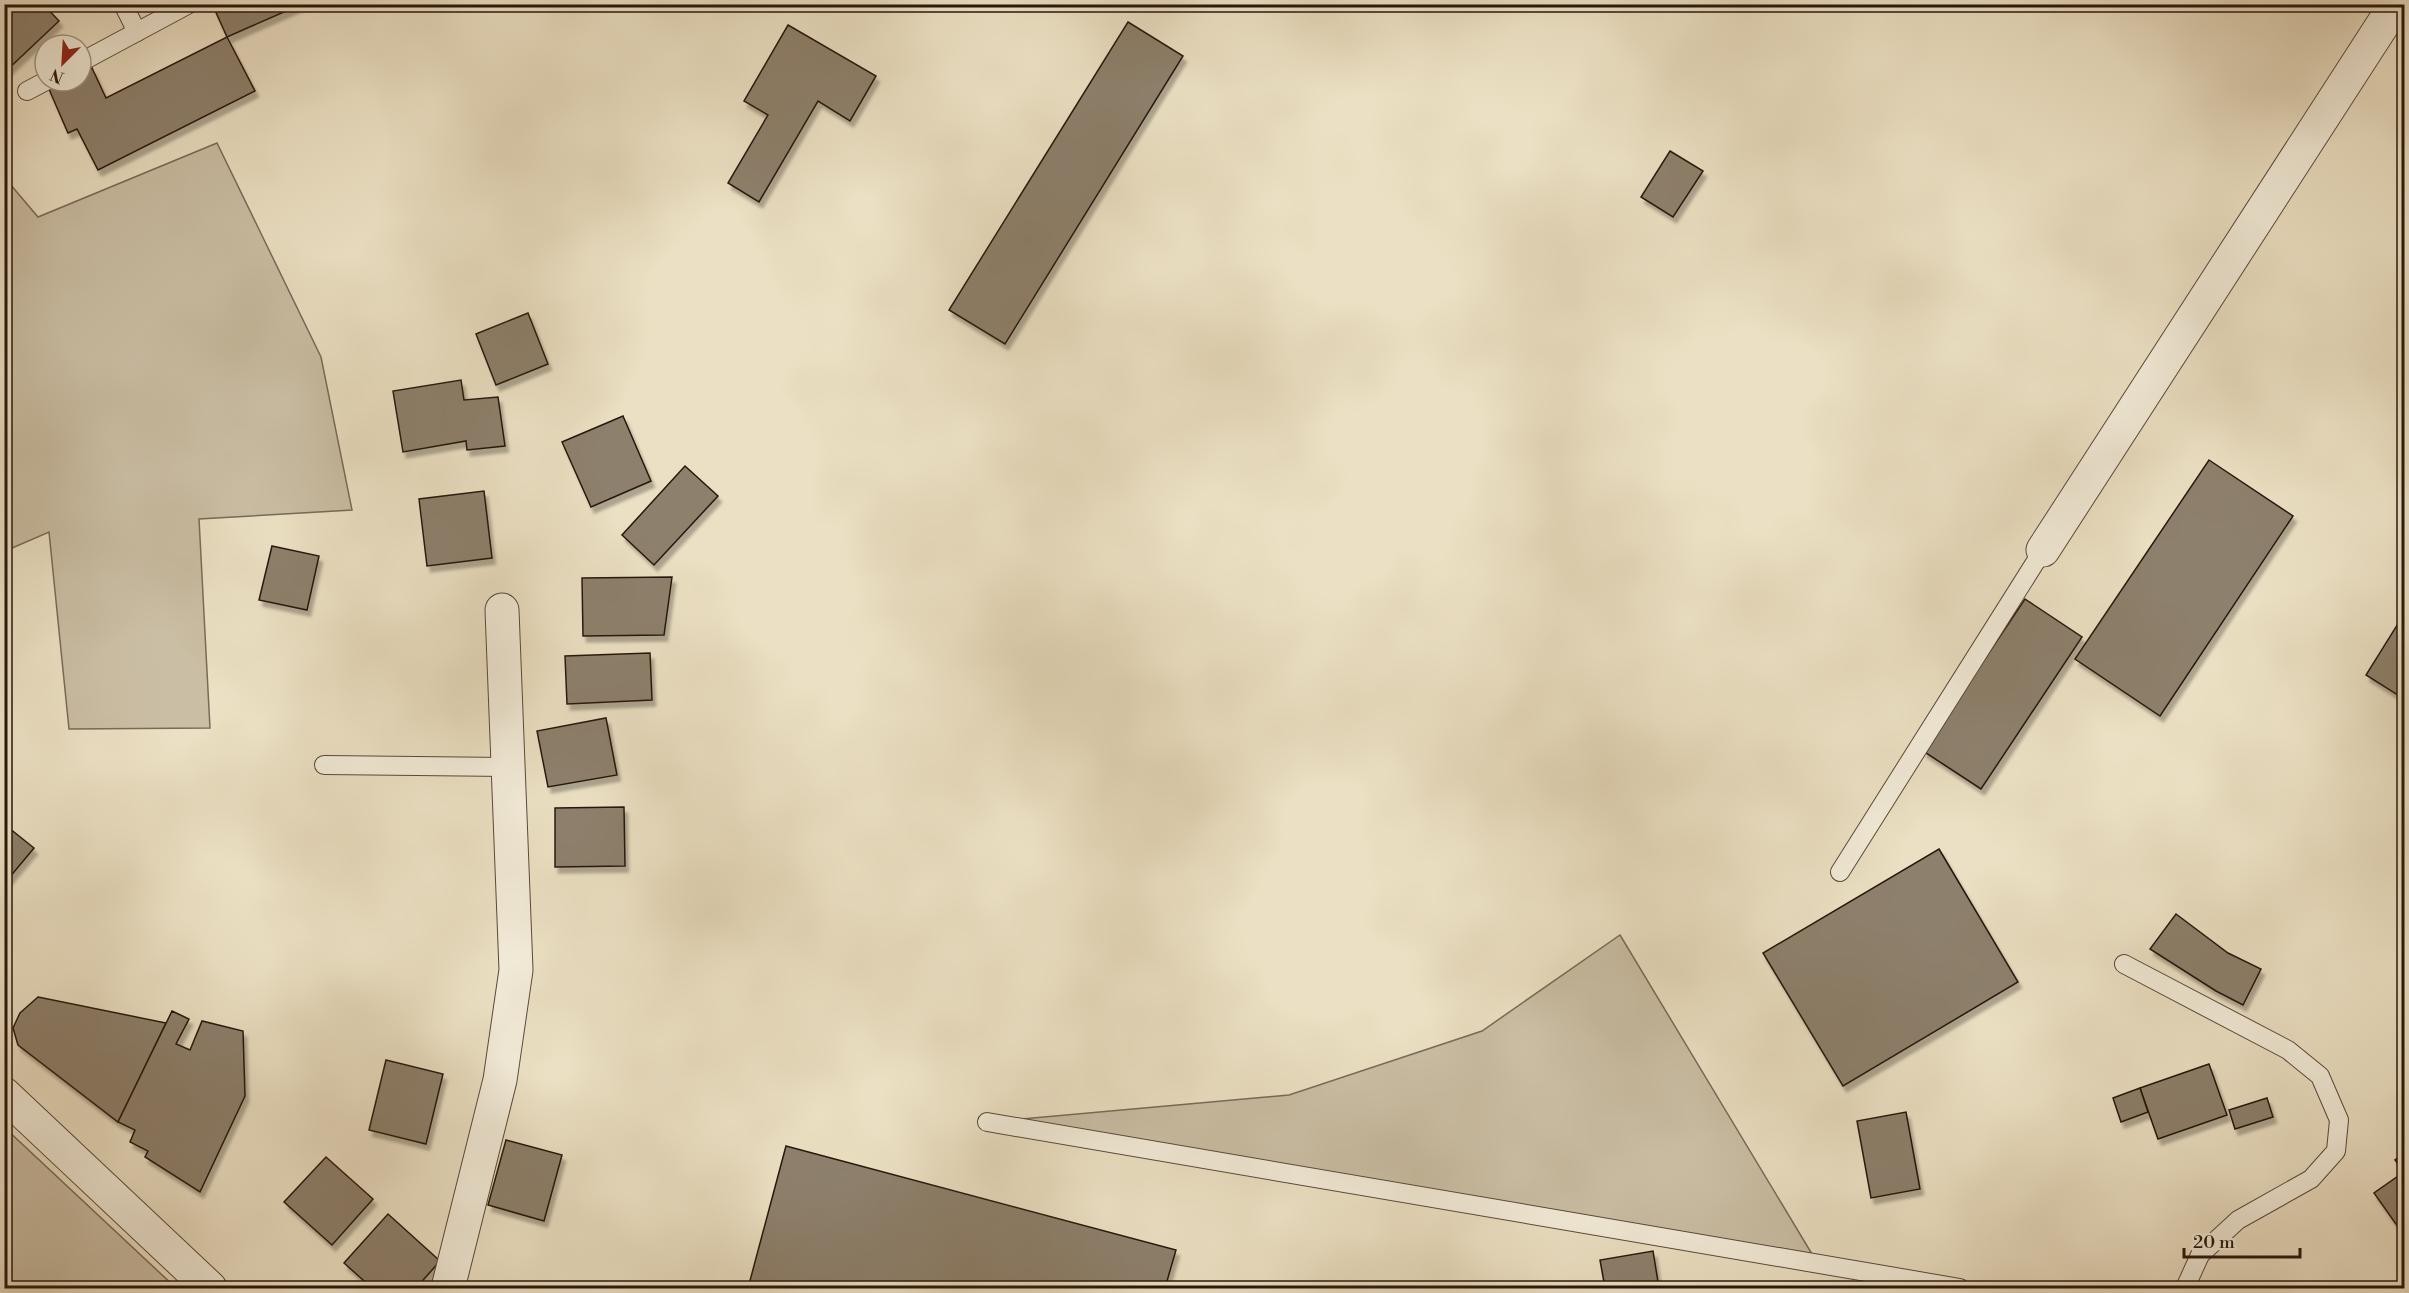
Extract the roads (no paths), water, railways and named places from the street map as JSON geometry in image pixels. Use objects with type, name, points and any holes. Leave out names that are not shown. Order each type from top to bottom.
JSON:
[{"type":"street","points":[[2043,550],[2396,4]]},
{"type":"street","points":[[448,1288],[500,1080],[504,1036],[516,970],[502,610]]},
{"type":"street","points":[[4,1094],[210,1288]]},
{"type":"lane","points":[[123,4],[137,32]]},
{"type":"lane","points":[[93,56],[189,4]]},
{"type":"lane","points":[[27,91],[33,88]]},
{"type":"lane","points":[[1840,872],[2043,550]]},
{"type":"lane","points":[[324,765],[508,767]]},
{"type":"lane","points":[[2124,964],[2288,1050],[2320,1076],[2339,1120],[2336,1151],[2311,1179],[2238,1220],[2200,1256],[2185,1288]]},
{"type":"lane","points":[[987,1122],[1960,1288]]}]
